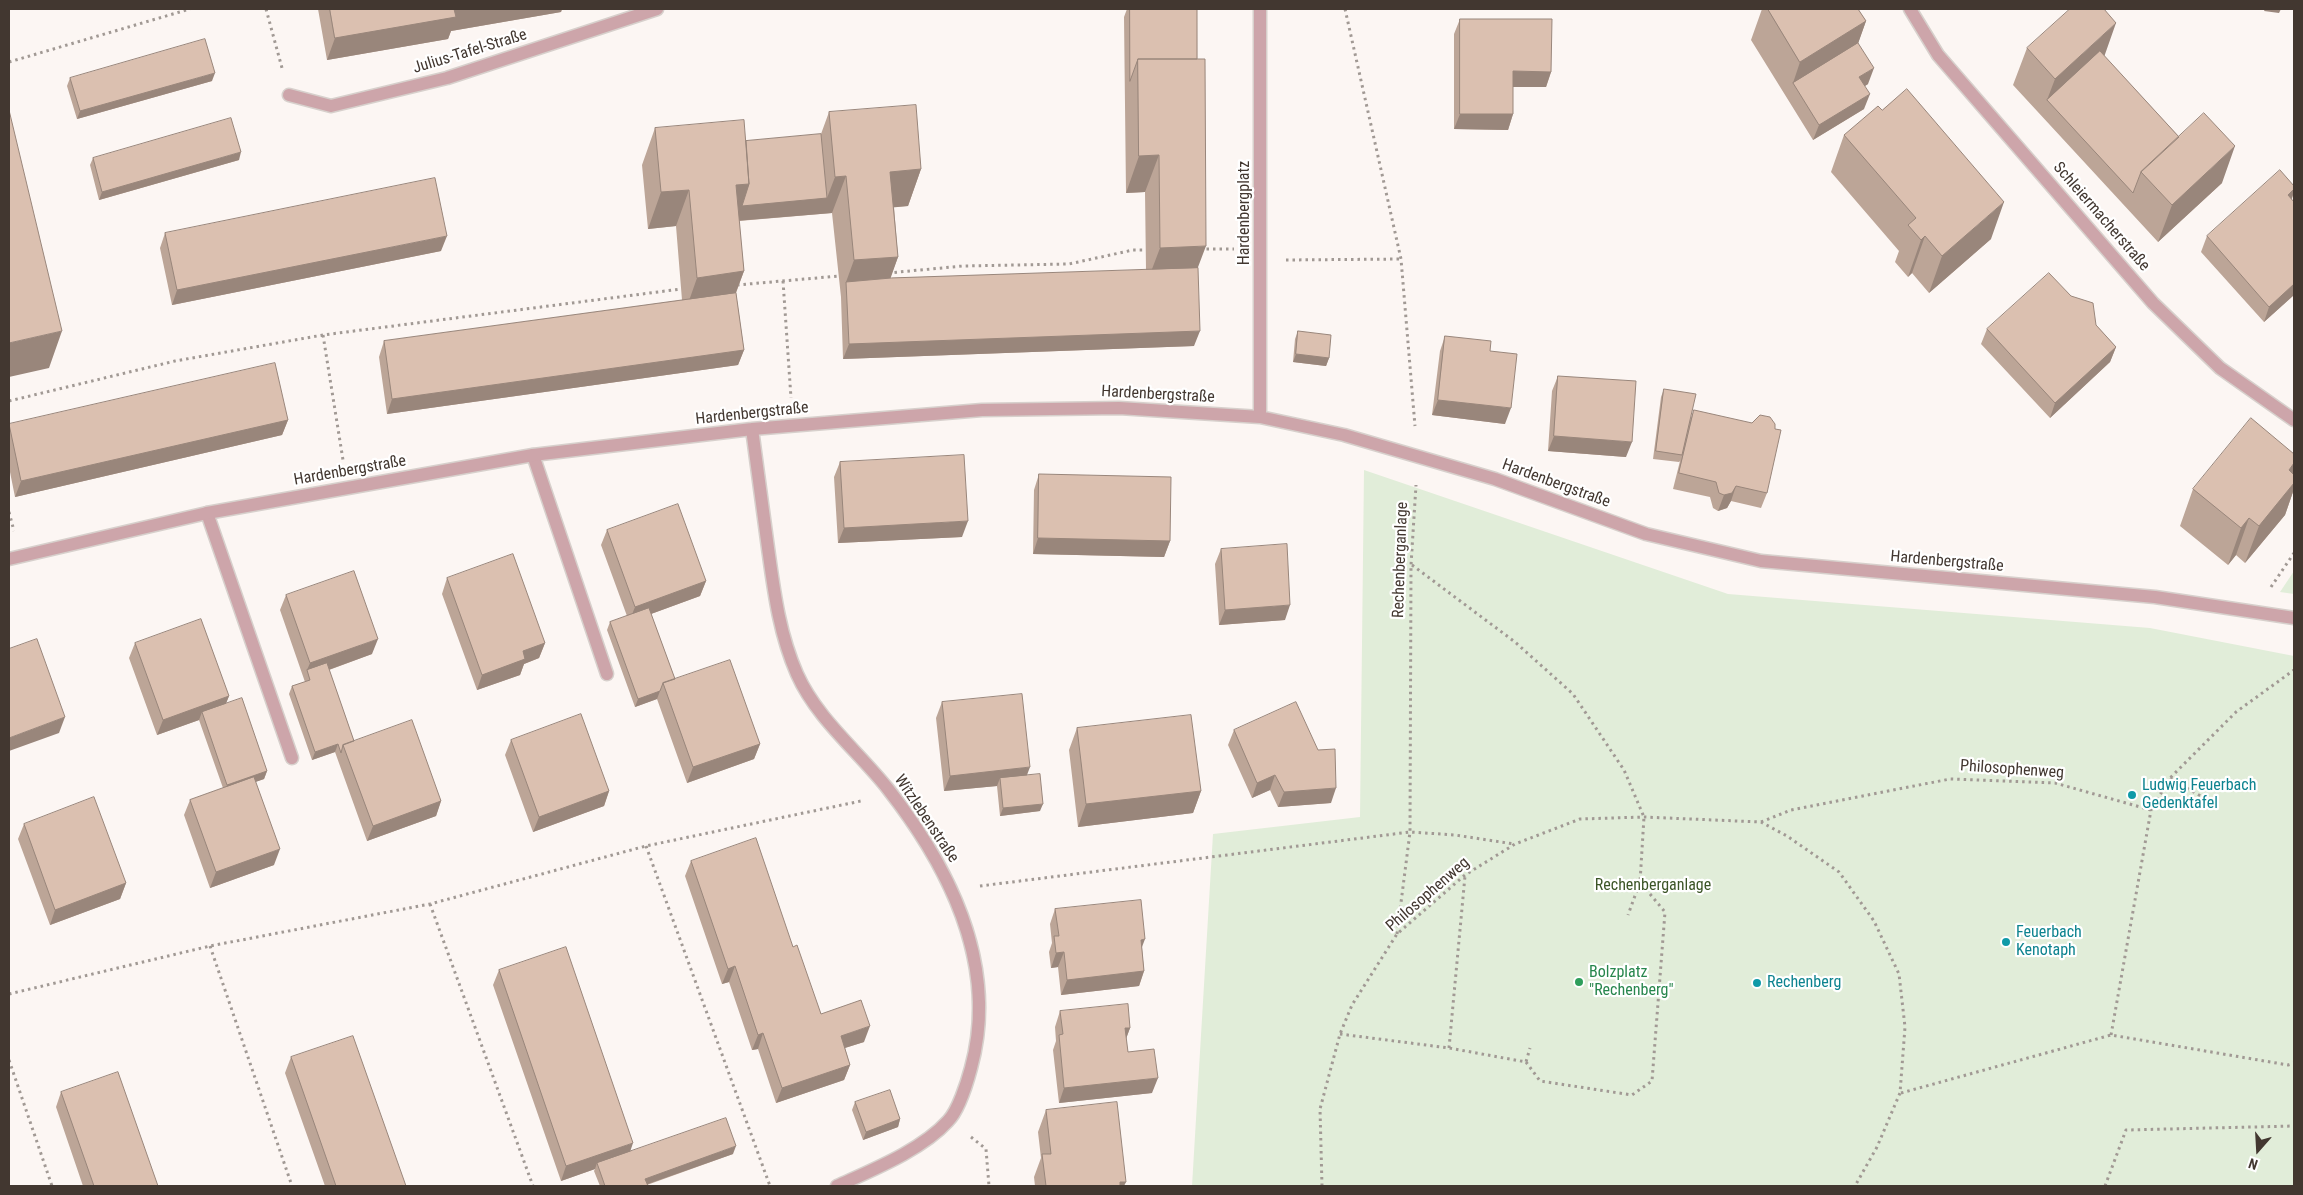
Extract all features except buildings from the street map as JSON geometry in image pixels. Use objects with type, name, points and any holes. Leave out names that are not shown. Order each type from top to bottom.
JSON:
[{"type":"street","name":"Julius-Tafel-Straße","points":[[289,95],[332,106],[447,78],[657,9]]},
{"type":"street","name":"Hardenbergplatz","points":[[1260,9],[1262,255],[1260,417]]},
{"type":"street","name":"Schleiermacherstraße","points":[[1910,9],[1938,55],[2153,302],[2220,368],[2294,420]]},
{"type":"street","name":"Hardenbergstraße","points":[[9,559],[207,513],[533,455],[752,429],[982,410],[1119,408],[1260,417],[1344,435],[1495,479],[1646,534],[1761,561],[2155,597],[2294,618]]},
{"type":"street","name":"Witzlebenstraße","points":[[752,429],[778,621],[797,675],[825,718],[887,788],[920,834],[953,890],[965,921],[980,1006],[976,1050],[968,1081],[949,1120],[922,1143],[837,1186]]},
{"type":"street","points":[[533,455],[607,674]]},
{"type":"street","points":[[207,513],[292,758]]},
{"type":"path","points":[[9,62],[190,9]]},
{"type":"path","points":[[266,9],[289,95]]},
{"type":"path","name":"Rechenberganlage","points":[[1345,9],[1401,259],[1418,456],[1411,565],[1410,832],[1397,934]]},
{"type":"path","points":[[883,273],[962,266],[1069,264],[1133,250],[1146,250]]},
{"type":"path","points":[[1192,250],[1262,255],[1401,259]]},
{"type":"path","points":[[728,286],[839,276]]},
{"type":"path","points":[[783,281],[793,426]]},
{"type":"path","points":[[9,401],[175,361],[323,335],[681,289]]},
{"type":"path","points":[[323,335],[347,488]]},
{"type":"path","points":[[2277,578],[2294,553]]},
{"type":"path","points":[[1411,565],[1515,642],[1573,694],[1624,770],[1644,817],[1640,882],[1628,915]]},
{"type":"path","points":[[2111,1035],[2152,810],[2170,778],[2236,712],[2294,670]]},
{"type":"path","points":[[2170,778],[2214,804]]},
{"type":"path","name":"Philosophenweg","points":[[1322,1186],[1320,1109],[1340,1034],[1352,1005],[1397,934],[1465,875],[1515,844],[1580,819],[1644,817],[1760,822],[1791,810],[1950,779],[2055,783],[2152,810]]},
{"type":"path","points":[[9,994],[210,946],[430,904],[646,846],[870,799],[887,788]]},
{"type":"path","name":"Philosophenweg","points":[[1760,822],[1787,836],[1839,872],[1874,921],[1899,974],[1905,1027],[1900,1093],[1877,1147],[1855,1186]]},
{"type":"path","points":[[953,890],[1410,832],[1515,844]]},
{"type":"path","points":[[646,846],[770,1186]]},
{"type":"path","points":[[1449,1048],[1465,875]]},
{"type":"path","points":[[1340,1034],[1449,1048],[1526,1062],[1540,1081],[1632,1095],[1652,1081],[1665,912],[1640,882]]},
{"type":"path","points":[[430,904],[533,1186]]},
{"type":"path","points":[[210,946],[292,1186]]},
{"type":"path","points":[[1900,1093],[2111,1035],[2288,1065],[2294,1063]]},
{"type":"path","points":[[1526,1062],[1530,1048]]},
{"type":"path","points":[[9,1060],[52,1186]]},
{"type":"path","points":[[949,1120],[986,1149],[990,1186]]},
{"type":"path","points":[[2105,1186],[2126,1130],[2294,1126]]},
{"type":"green space","name":"Rechenberganlage","points":[[1364,470],[1728,594],[2150,628],[2294,656],[2294,1186],[1192,1186],[1213,834],[1360,817]]},
{"type":"green space","points":[[2294,571],[2294,594],[2280,592]]},
{"type":"place","name":"Ludwig Feuerbach Gedenktafel","points":[[2132,795]]},
{"type":"place","name":"Feuerbach Kenotaph","points":[[2006,942]]},
{"type":"place","name":"Bolzplatz \"Rechenberg\"","points":[[1579,982]]},
{"type":"place","name":"Rechenberg","points":[[1757,983]]}]
